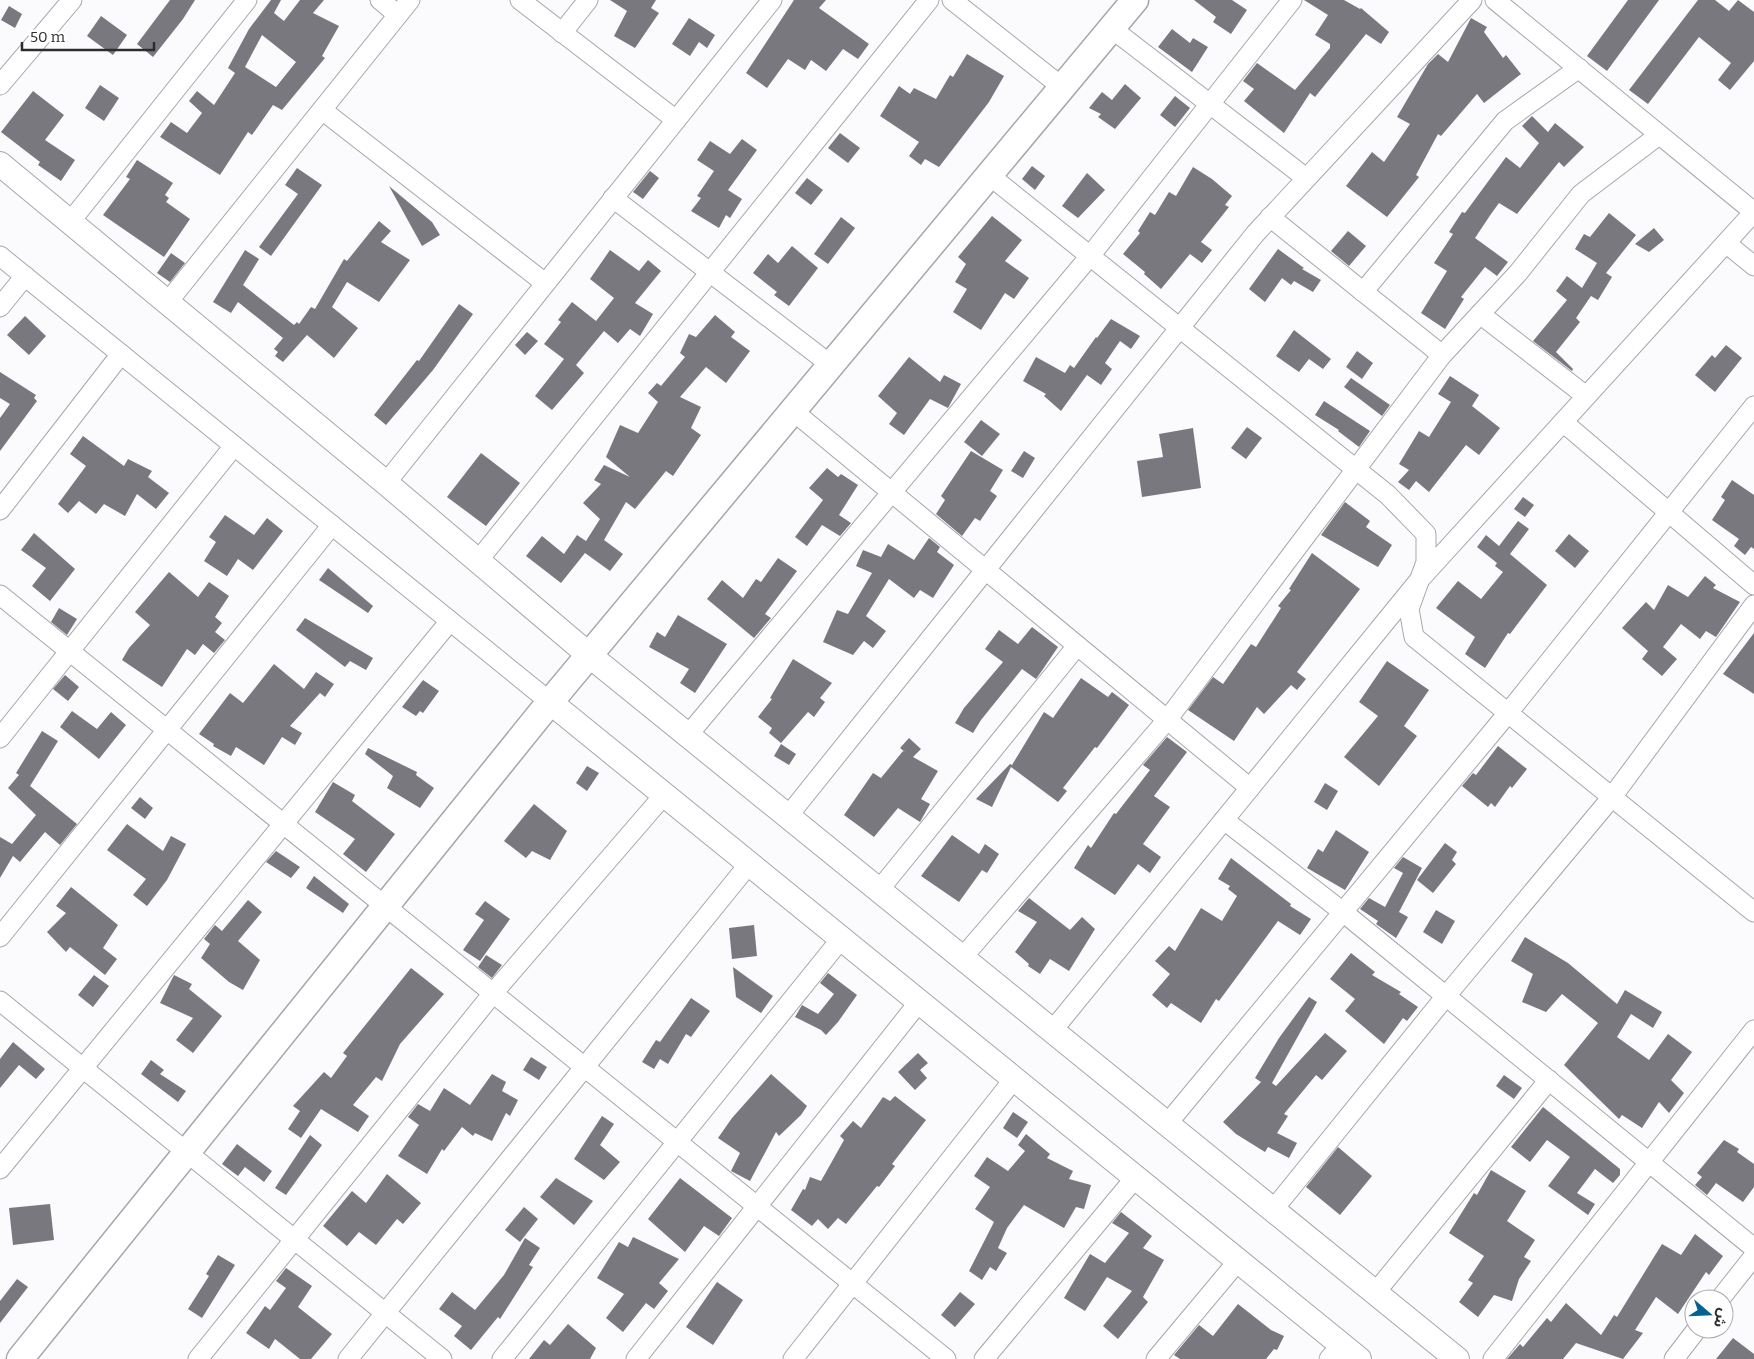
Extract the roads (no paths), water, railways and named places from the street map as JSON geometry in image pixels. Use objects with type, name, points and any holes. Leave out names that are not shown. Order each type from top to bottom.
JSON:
[{"type":"main road","points":[[20,1359],[550,702],[1135,0]]},
{"type":"street","points":[[0,86],[72,0]]},
{"type":"street","points":[[70,222],[247,0]]},
{"type":"street","points":[[380,0],[398,15]]},
{"type":"street","points":[[167,303],[410,0]]},
{"type":"street","points":[[520,0],[676,120]]},
{"type":"street","points":[[562,33],[588,0]]},
{"type":"street","points":[[386,483],[772,0]]},
{"type":"street","points":[[477,562],[929,0]]},
{"type":"street","points":[[952,0],[1062,87]]},
{"type":"street","points":[[688,735],[1090,256],[1292,0]]},
{"type":"street","points":[[788,816],[1270,217],[1472,0]]},
{"type":"street","points":[[1052,1031],[1421,578],[1754,212],[1495,0]]},
{"type":"street","points":[[1111,28],[1306,178]]},
{"type":"street","points":[[1363,292],[1505,121],[1579,68]]},
{"type":"street","points":[[322,110],[546,283]]},
{"type":"street","points":[[962,958],[1167,720],[1442,355],[1518,273],[1581,194],[1659,135]]},
{"type":"street","points":[[0,164],[386,483],[589,655],[1457,1359]]},
{"type":"street","points":[[989,175],[1388,495],[1426,534],[1426,562],[1409,609],[1414,637],[1754,912]]},
{"type":"street","points":[[613,198],[831,365]]},
{"type":"street","points":[[1270,217],[1442,355]]},
{"type":"street","points":[[1726,243],[1754,266]]},
{"type":"street","points":[[0,256],[1238,1261],[1343,1354]]},
{"type":"street","points":[[0,307],[25,276]]},
{"type":"street","points":[[1480,314],[1586,396]]},
{"type":"street","points":[[0,510],[121,354]]},
{"type":"street","points":[[1167,1124],[1508,713],[1754,406]]},
{"type":"street","points":[[793,410],[1250,788]]},
{"type":"street","points":[[1563,422],[1754,585]]},
{"type":"street","points":[[0,738],[234,446]]},
{"type":"street","points":[[0,937],[332,525]]},
{"type":"street","points":[[0,595],[494,992],[946,1359]]},
{"type":"street","points":[[1273,1210],[1446,996],[1612,797],[1754,605]]},
{"type":"street","points":[[0,1168],[450,621]]},
{"type":"street","points":[[879,890],[1077,646]]},
{"type":"street","points":[[198,1359],[494,992],[664,795]]},
{"type":"street","points":[[1224,820],[1343,912],[1754,1248]]},
{"type":"street","points":[[348,1359],[749,864]]},
{"type":"street","points":[[502,1359],[841,938]]},
{"type":"street","points":[[0,1001],[442,1359]]},
{"type":"street","points":[[636,1359],[920,1002]]},
{"type":"street","points":[[1493,1359],[1754,1030]]},
{"type":"street","points":[[793,1359],[1014,1079]]},
{"type":"street","points":[[1375,1292],[1549,1080]]},
{"type":"street","points":[[984,1359],[1135,1178]]},
{"type":"street","points":[[1728,1289],[1754,1256]]},
{"type":"street","points":[[1156,1359],[1238,1261]]},
{"type":"street","points":[[1674,1359],[1689,1339]]}]
